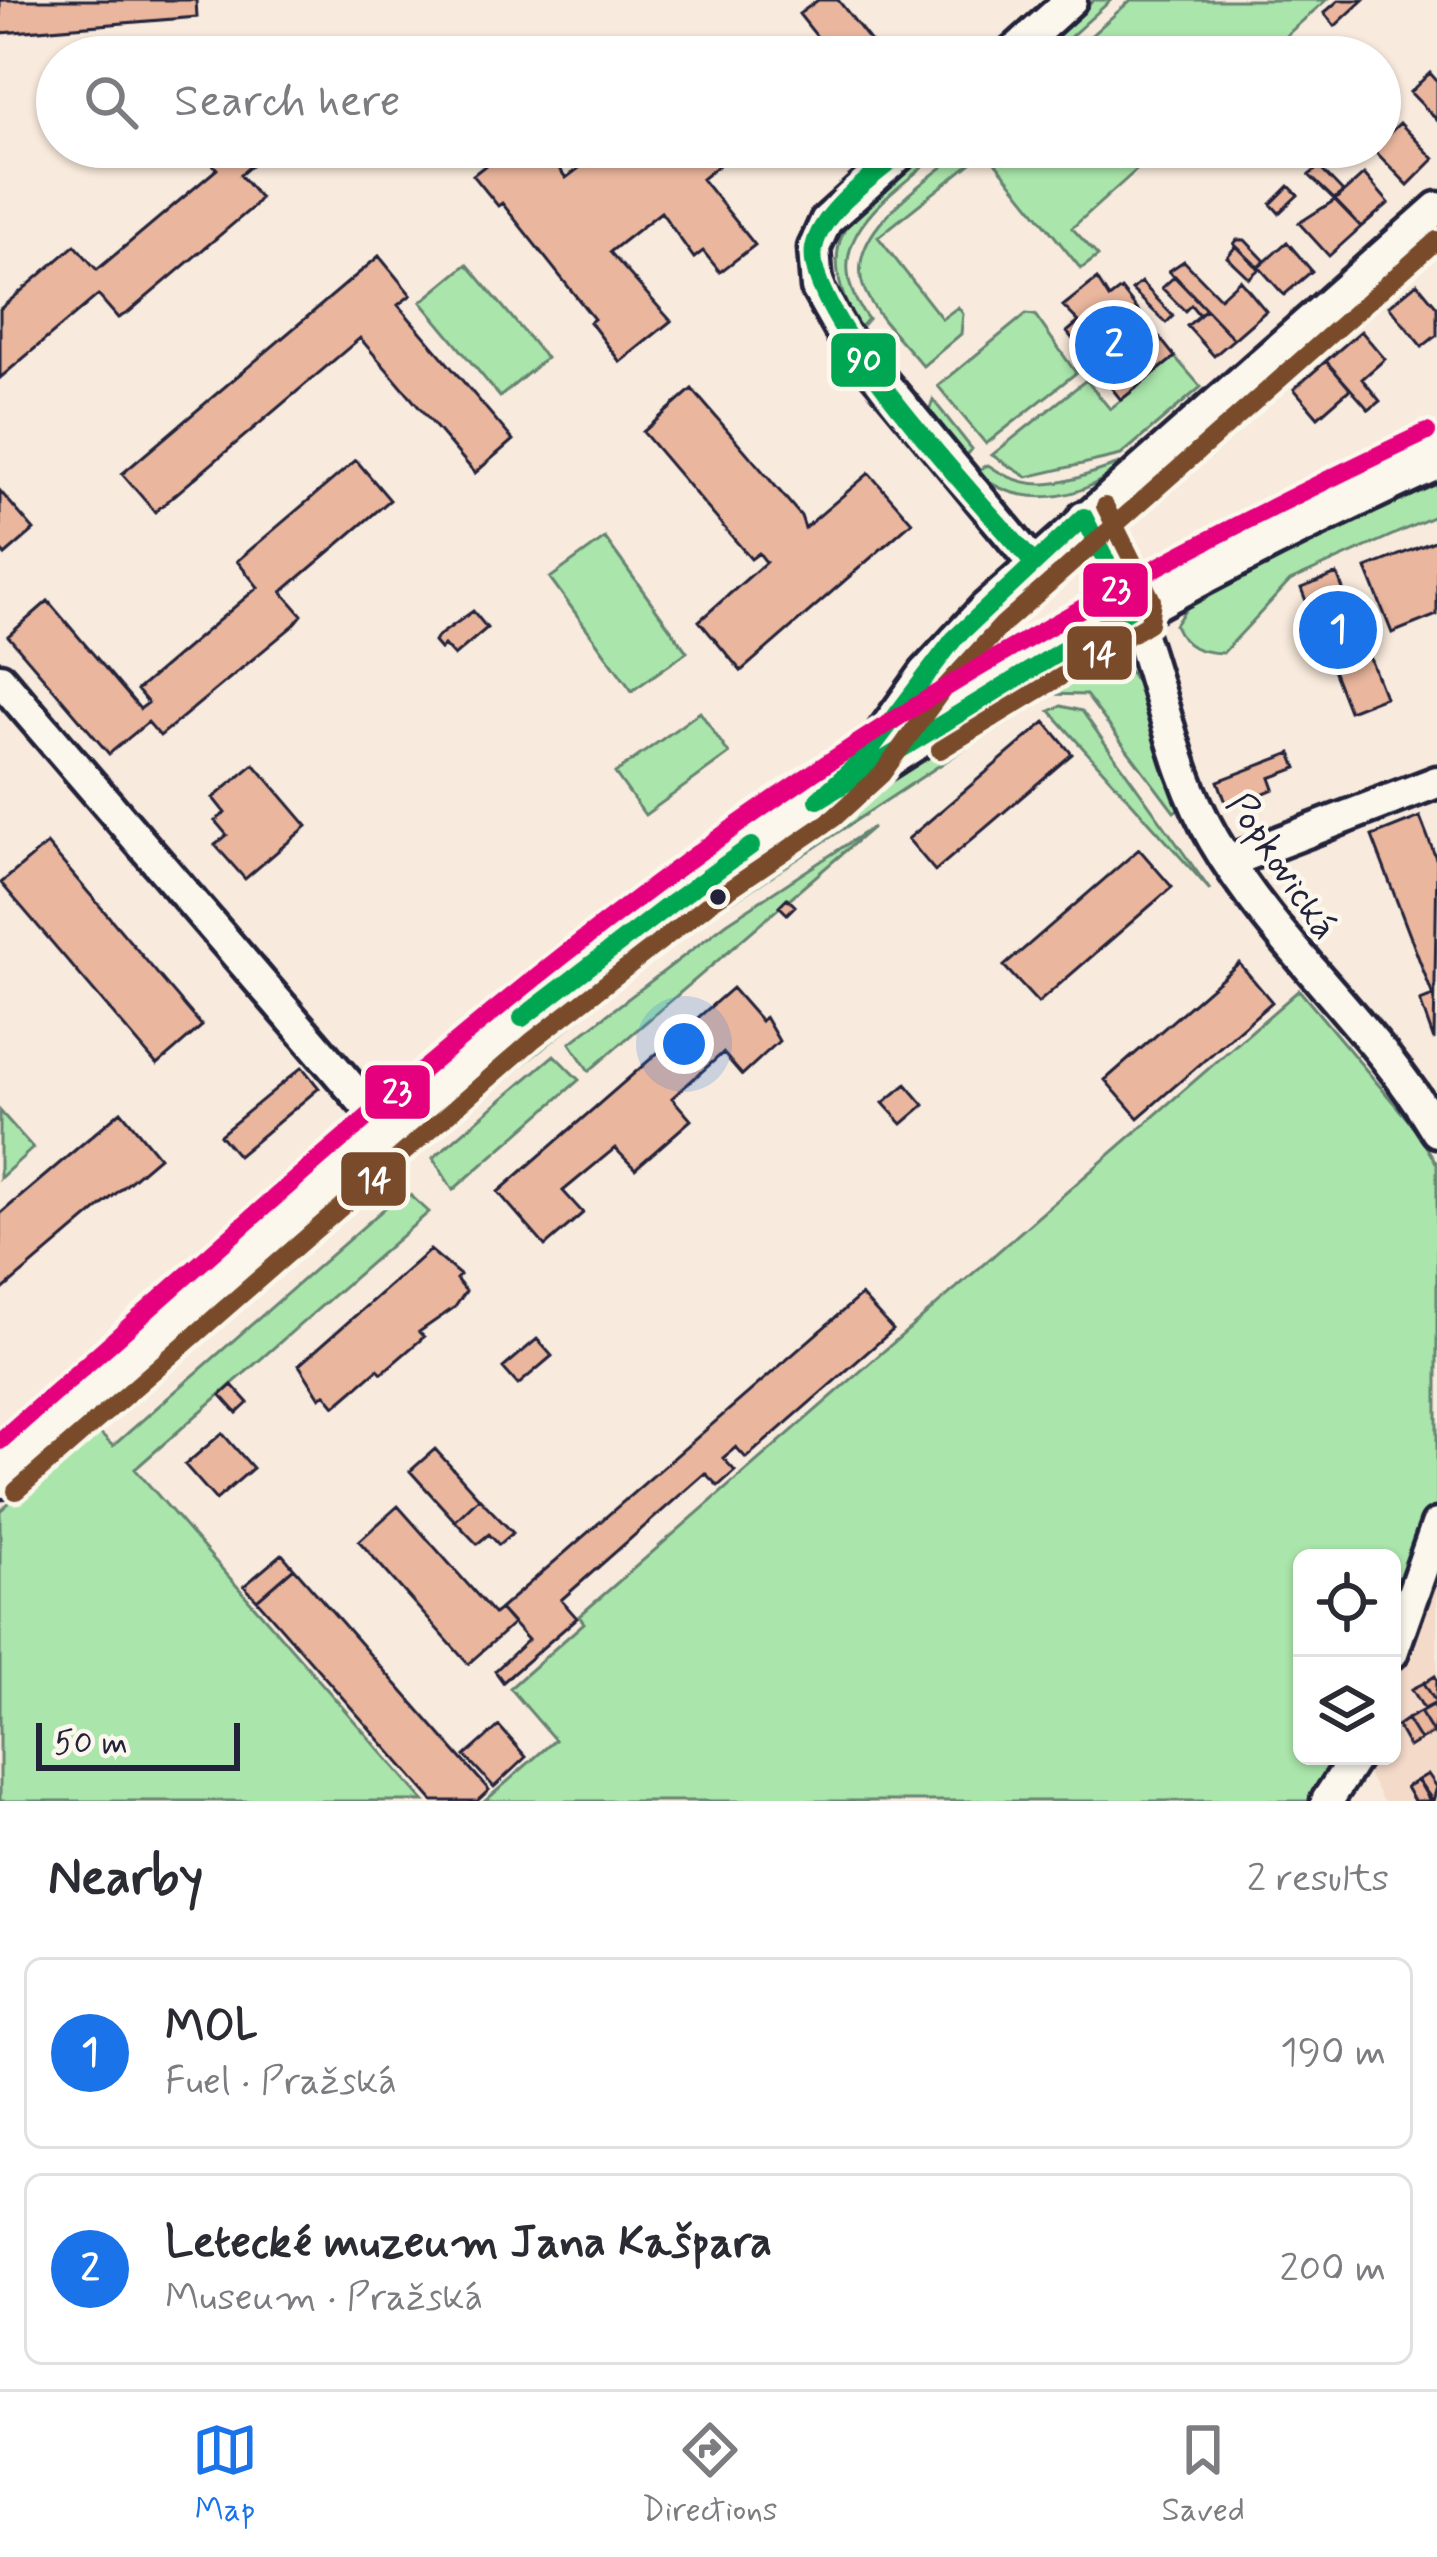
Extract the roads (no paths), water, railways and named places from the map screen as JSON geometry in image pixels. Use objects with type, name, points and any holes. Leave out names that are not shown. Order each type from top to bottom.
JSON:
[{"type":"main road","points":[[0,1473],[563,985],[818,800],[958,709],[1130,609],[1437,454]]},
{"type":"street","points":[[1031,36],[1071,0]]},
{"type":"street","points":[[885,168],[826,221],[814,248],[817,288],[843,334],[1033,562]]},
{"type":"street","points":[[818,800],[864,758],[954,639],[1033,562],[1437,208]]},
{"type":"street","name":"Popkovická","points":[[1084,517],[1130,609],[1183,779],[1228,862],[1285,944],[1410,1088],[1437,1131]]},
{"type":"street","points":[[0,679],[390,1133]]},
{"type":"street","points":[[1228,862],[1437,782]]},
{"type":"street","points":[[1401,1627],[1437,1525]]},
{"type":"street","points":[[1327,1801],[1350,1765]]},
{"type":"place","name":"Letecké muzeum Jana Kašpara","points":[[1114,345]]},
{"type":"place","name":"MOL","points":[[1338,630]]}]
